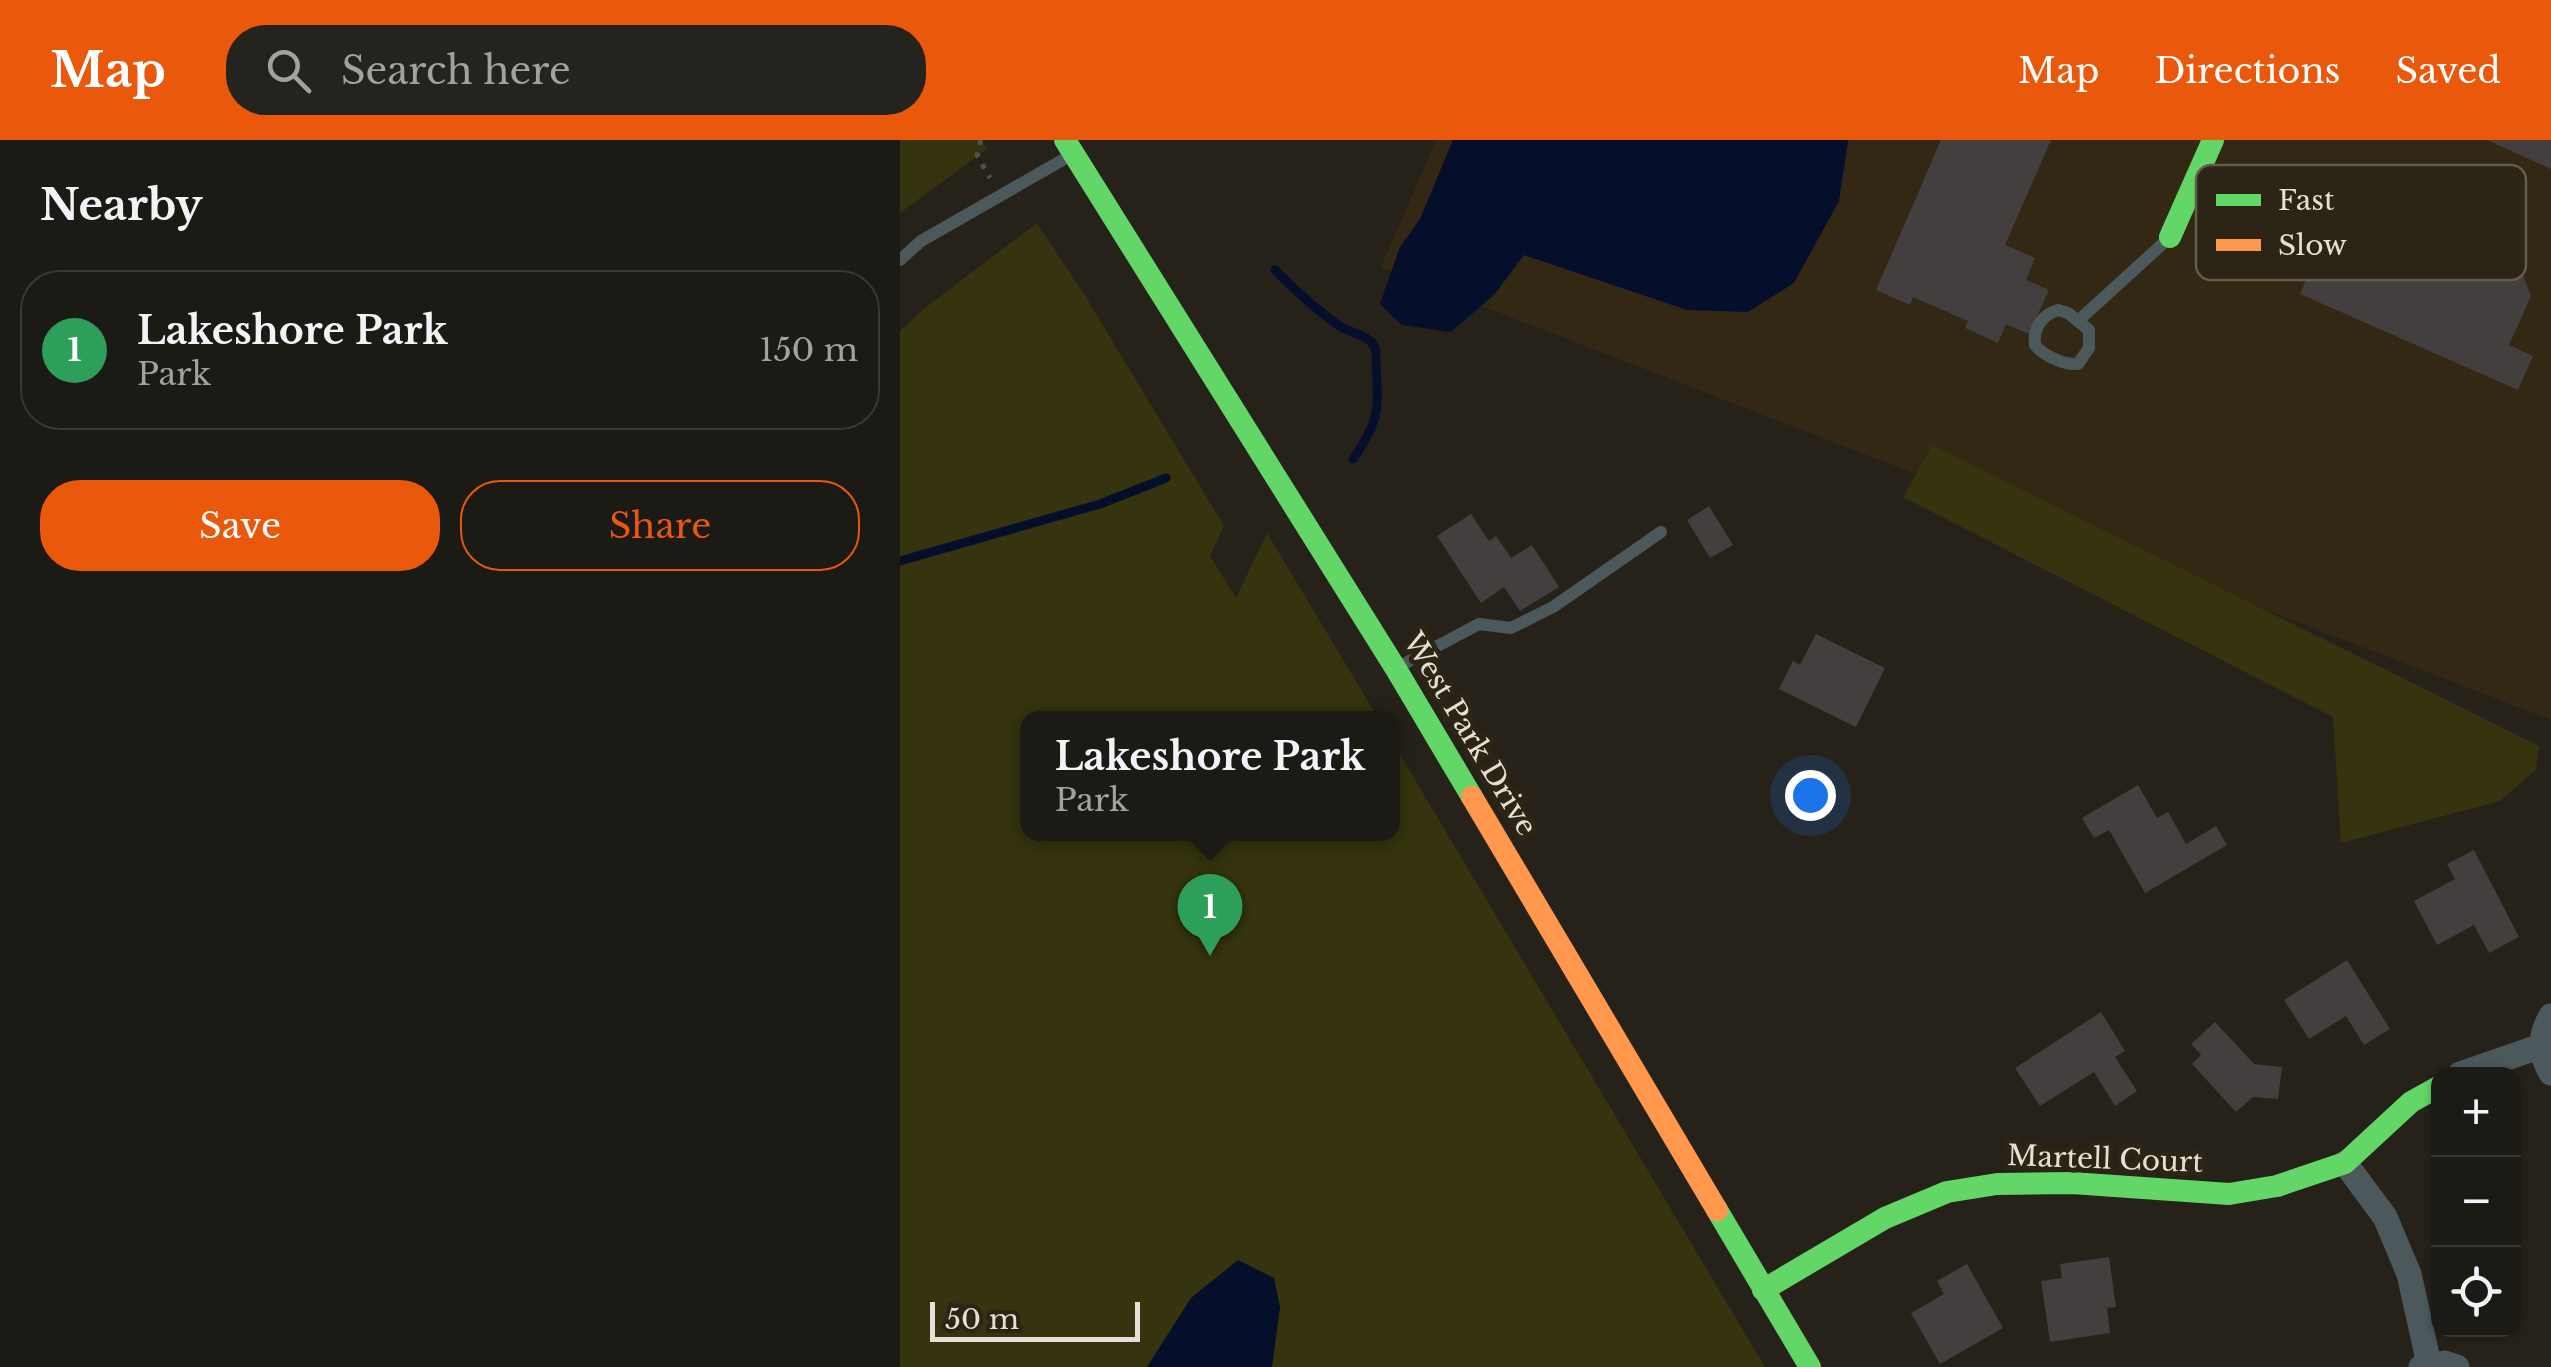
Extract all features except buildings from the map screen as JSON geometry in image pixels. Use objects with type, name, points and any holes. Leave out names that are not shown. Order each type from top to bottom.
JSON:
[{"type":"street","points":[[2202,165],[2213,140]]},
{"type":"street","name":"West Park Drive","points":[[1078,144],[1396,668],[1810,1367]]},
{"type":"street","points":[[2170,237],[2196,178]]},
{"type":"street","points":[[2551,1016],[2541,1046],[2551,1074]]},
{"type":"street","points":[[2480,1067],[2541,1046]]},
{"type":"street","name":"Martell Court","points":[[1763,1290],[1885,1218],[1947,1192],[1997,1184],[2072,1182],[2229,1194],[2277,1186],[2344,1163],[2411,1102],[2431,1091]]},
{"type":"street","points":[[2344,1163],[2385,1217],[2410,1274],[2425,1365],[2457,1367]]},
{"type":"lane","points":[[900,260],[920,241],[1078,144]]},
{"type":"lane","points":[[2079,320],[2170,237]]},
{"type":"lane","points":[[2050,313],[2068,313],[2079,320],[2091,338],[2078,364],[2064,362],[2035,345],[2037,327],[2050,313]]},
{"type":"lane","points":[[1396,668],[1479,624],[1511,628],[1553,607],[1662,532]]},
{"type":"path","points":[[980,162],[977,155],[982,140]]},
{"type":"shaded area","points":[[900,140],[980,140],[987,149],[900,213]]},
{"type":"shaded area","points":[[1436,140],[2551,140],[2551,720],[1381,267]]},
{"type":"shaded area","points":[[1037,223],[1224,526],[1210,556],[1236,598],[1267,533],[1374,711],[1020,711],[1020,841],[1400,841],[1400,755],[1765,1367],[900,1367],[900,331]]},
{"type":"shaded area","points":[[1932,445],[2539,746],[2536,770],[2500,801],[2341,843],[2333,717],[1903,497]]},
{"type":"water","points":[[1453,140],[1848,141],[1839,201],[1794,283],[1748,312],[1687,310],[1524,255],[1494,295],[1451,332],[1402,325],[1380,304],[1400,247],[1420,219]]},
{"type":"water","points":[[1238,1260],[1274,1278],[1280,1307],[1272,1367],[1147,1367],[1191,1298]]},
{"type":"waterway","points":[[1275,270],[1323,314],[1374,345],[1376,413],[1369,434],[1353,459]]},
{"type":"waterway","points":[[900,561],[1100,504],[1166,478]]},
{"type":"traffic: fast","points":[[1065,140],[1472,797]]},
{"type":"traffic: fast","points":[[2202,165],[2213,140]]},
{"type":"traffic: fast","points":[[2170,237],[2196,178]]},
{"type":"traffic: fast","points":[[1763,1290],[1885,1218],[1947,1192],[1997,1184],[2072,1183],[2229,1194],[2277,1186],[2345,1163],[2411,1102],[2431,1091]]},
{"type":"traffic: fast","points":[[1717,1210],[1810,1367]]},
{"type":"traffic: slow","points":[[1472,797],[1717,1210]]},
{"type":"place","name":"Lakeshore Park","points":[[1210,956]]}]
